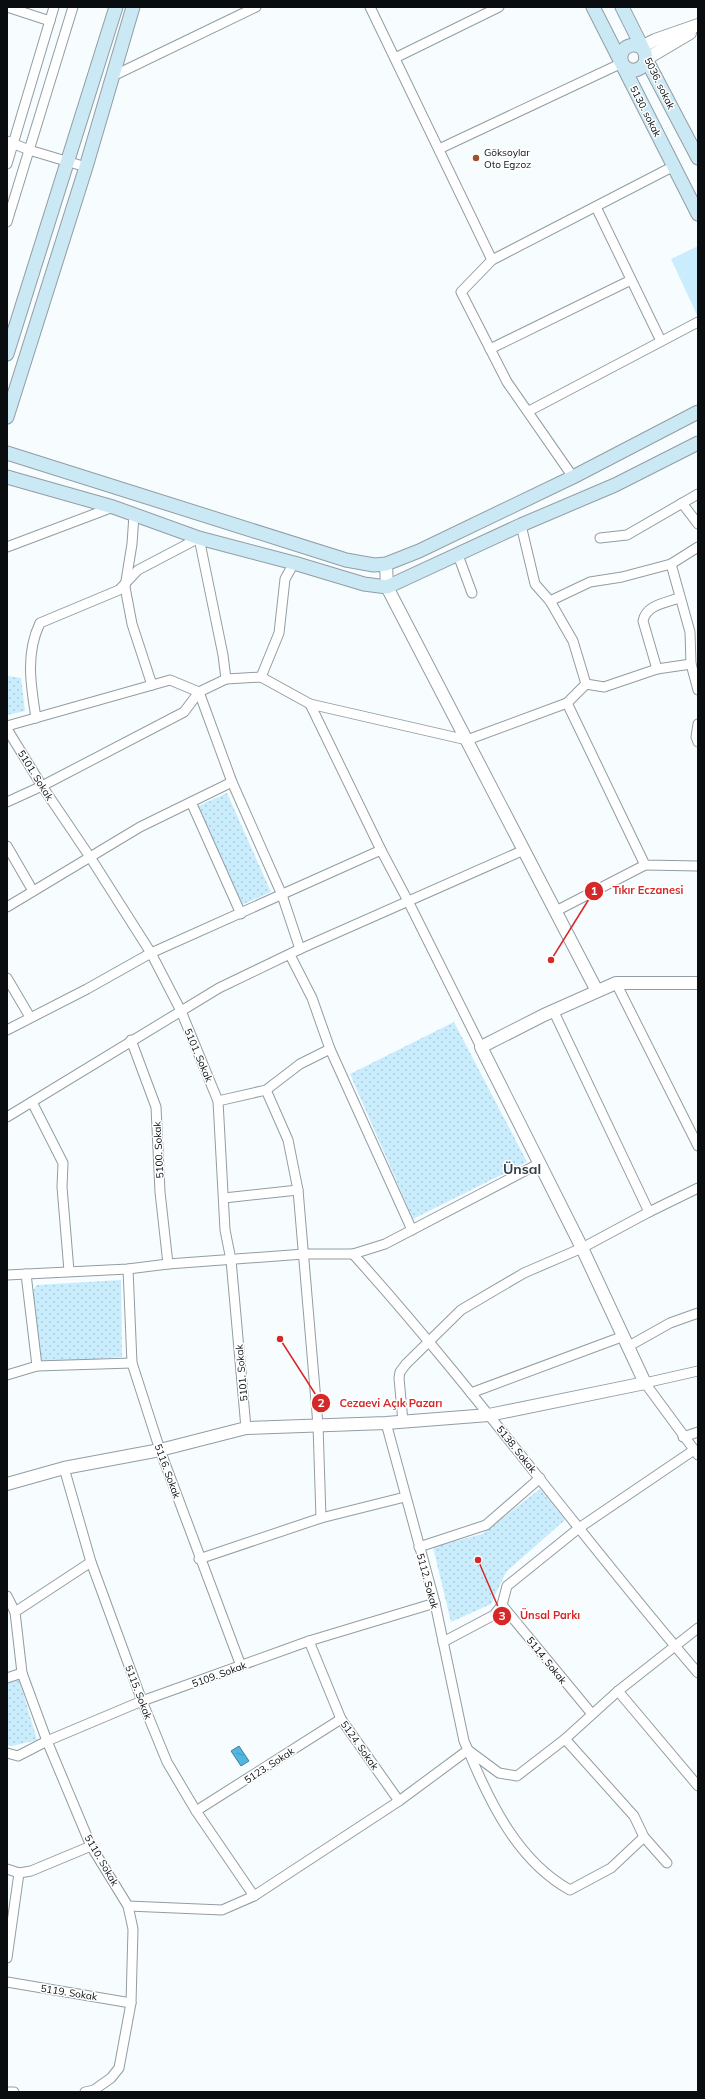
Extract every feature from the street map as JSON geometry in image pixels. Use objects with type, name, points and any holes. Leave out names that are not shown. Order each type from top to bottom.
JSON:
[{"type":"main road","points":[[7,354],[116,7]]},
{"type":"main road","points":[[7,417],[86,167],[133,7]]},
{"type":"main road","name":"5130. sokak","points":[[593,7],[698,214]]},
{"type":"main road","name":"5036. sokak","points":[[622,7],[698,158]]},
{"type":"main road","points":[[635,45],[644,53],[644,66],[635,71],[629,70],[622,63],[621,53],[625,47],[635,45]]},
{"type":"main road","points":[[7,453],[346,560],[374,565],[386,564],[418,551],[573,477],[698,412]]},
{"type":"main road","points":[[7,477],[113,507],[199,538],[294,563],[364,584],[387,587],[521,525],[615,485],[698,443]]},
{"type":"street","points":[[7,7],[50,21]]},
{"type":"street","points":[[7,164],[10,142],[54,7]]},
{"type":"street","points":[[7,222],[73,7]]},
{"type":"street","points":[[112,76],[256,7]]},
{"type":"street","points":[[370,7],[492,260]]},
{"type":"street","points":[[395,58],[498,7]]},
{"type":"street","points":[[644,53],[655,40],[698,25]]},
{"type":"street","points":[[644,53],[698,28]]},
{"type":"street","points":[[439,149],[622,63]]},
{"type":"street","points":[[10,142],[29,150],[86,167]]},
{"type":"street","points":[[573,477],[529,411],[507,382],[461,292],[492,260],[596,208],[674,166]]},
{"type":"street","points":[[596,208],[661,341]]},
{"type":"street","points":[[490,349],[631,280]]},
{"type":"street","points":[[529,411],[698,322]]},
{"type":"street","points":[[600,538],[626,535],[698,494]]},
{"type":"street","points":[[682,503],[698,524]]},
{"type":"street","points":[[7,547],[113,507]]},
{"type":"street","points":[[134,514],[127,582],[125,587],[132,624],[152,685]]},
{"type":"street","points":[[521,525],[535,584],[550,601],[573,641],[586,684]]},
{"type":"street","points":[[36,718],[30,676],[33,637],[40,623],[120,590],[138,570],[199,538],[223,655],[226,679]]},
{"type":"street","points":[[550,601],[590,582],[622,577],[670,564],[698,547]]},
{"type":"street","points":[[458,555],[472,593]]},
{"type":"street","points":[[261,677],[279,633],[285,579],[294,563]]},
{"type":"street","points":[[386,564],[387,587],[597,991]]},
{"type":"street","points":[[670,564],[690,632],[691,664],[698,690]]},
{"type":"street","points":[[657,669],[643,622],[644,613],[652,607],[679,598]]},
{"type":"street","points":[[586,684],[604,687],[657,669],[691,664]]},
{"type":"street","points":[[7,802],[42,786],[184,712],[199,692],[226,679],[261,677],[310,704],[467,740],[567,703],[586,684]]},
{"type":"street","points":[[7,728],[36,718],[170,680],[199,692],[232,782],[282,895],[300,949]]},
{"type":"street","points":[[567,703],[645,865]]},
{"type":"street","points":[[310,704],[381,850],[582,1248],[627,1341],[645,1383],[696,1453],[579,1528],[507,1586],[502,1605],[494,1615],[443,1642]]},
{"type":"street","points":[[698,724],[696,737],[698,742]]},
{"type":"street","name":"5101. Sokak","points":[[7,728],[42,786],[90,857],[150,953],[181,1011],[218,1101],[225,1230],[231,1260],[246,1428]]},
{"type":"street","points":[[7,907],[140,827],[232,782]]},
{"type":"street","points":[[191,802],[241,914]]},
{"type":"street","points":[[7,846],[33,891]]},
{"type":"street","points":[[7,1030],[30,1016],[87,989],[150,953],[241,914],[381,850]]},
{"type":"street","points":[[7,1117],[131,1040],[219,988],[300,949],[524,850]]},
{"type":"street","points":[[556,912],[645,865],[698,866]]},
{"type":"street","points":[[290,955],[312,998],[330,1049],[412,1230]]},
{"type":"street","points":[[7,978],[30,1016]]},
{"type":"street","points":[[481,1047],[553,1010],[616,983],[698,983]]},
{"type":"street","points":[[616,983],[698,1146]]},
{"type":"street","points":[[553,1010],[649,1212]]},
{"type":"street","name":"5100. Sokak","points":[[131,1040],[156,1107],[160,1192],[168,1264]]},
{"type":"street","points":[[218,1101],[266,1090],[300,1064],[330,1049]]},
{"type":"street","points":[[266,1090],[288,1140],[298,1190],[318,1425],[321,1518]]},
{"type":"street","points":[[32,1102],[63,1163],[62,1187],[69,1271]]},
{"type":"street","points":[[7,1275],[128,1269],[168,1264],[304,1254],[353,1254],[385,1244],[540,1163]]},
{"type":"street","points":[[403,1422],[400,1372],[461,1310],[524,1273],[582,1248],[698,1188]]},
{"type":"street","points":[[224,1198],[298,1190]]},
{"type":"street","name":"5138. Sokak","points":[[353,1254],[406,1313],[698,1673]]},
{"type":"street","name":"5116. Sokak","points":[[128,1269],[132,1363],[160,1450],[199,1559],[241,1666]]},
{"type":"street","points":[[26,1274],[37,1366]]},
{"type":"street","points":[[471,1393],[627,1341],[698,1313]]},
{"type":"street","points":[[7,1375],[37,1366],[132,1363]]},
{"type":"street","points":[[7,1484],[64,1468],[160,1450],[246,1428],[386,1423],[489,1414],[698,1371]]},
{"type":"street","name":"5112. Sokak","points":[[386,1423],[435,1603],[464,1741],[480,1779],[504,1822],[534,1863],[552,1880],[570,1890],[611,1868],[644,1837]]},
{"type":"street","points":[[683,1437],[698,1432]]},
{"type":"street","name":"5115. Sokak","points":[[64,1468],[92,1562],[142,1701],[167,1762],[196,1811],[254,1896]]},
{"type":"street","points":[[419,1547],[486,1525],[540,1478]]},
{"type":"street","points":[[199,1559],[321,1518],[405,1497]]},
{"type":"street","points":[[15,1612],[92,1562]]},
{"type":"street","name":"5110. Sokak","points":[[7,1596],[15,1612],[22,1673],[47,1741],[91,1846],[128,1906],[133,1929],[131,2003],[119,2068],[111,2078],[94,2090],[85,2092]]},
{"type":"street","name":"5109. Sokak","points":[[7,1753],[18,1756],[47,1741],[142,1701],[309,1641],[435,1603]]},
{"type":"street","name":"5114. Sokak","points":[[502,1605],[592,1714]]},
{"type":"street","points":[[128,1906],[222,1910],[254,1896],[400,1801],[468,1750],[499,1773],[517,1776],[565,1739],[618,1691],[676,1647],[698,1628]]},
{"type":"street","name":"5124. Sokak","points":[[309,1641],[341,1719],[400,1801]]},
{"type":"street","points":[[7,1678],[22,1673]]},
{"type":"street","points":[[618,1691],[698,1786]]},
{"type":"street","name":"5123. Sokak","points":[[196,1811],[341,1719]]},
{"type":"street","points":[[565,1739],[634,1816],[644,1837],[667,1863]]},
{"type":"street","points":[[7,1869],[19,1873],[31,1871],[91,1846]]},
{"type":"street","points":[[7,1958],[19,1873]]},
{"type":"street","name":"5119. Sokak","points":[[7,1982],[131,2003]]},
{"type":"street","points":[[7,2092],[14,2092]]},
{"type":"shaded area","points":[[698,246],[698,314],[697,315],[671,259]]},
{"type":"shaded area","points":[[7,676],[21,678],[25,711],[7,715]]},
{"type":"shaded area","points":[[227,793],[271,892],[239,906],[196,807]]},
{"type":"shaded area","points":[[454,1022],[527,1162],[413,1219],[350,1074]]},
{"type":"shaded area","points":[[121,1280],[122,1357],[43,1363],[40,1361],[32,1292],[37,1285]]},
{"type":"shaded area","points":[[540,1489],[565,1520],[506,1572],[491,1604],[451,1622],[433,1547],[482,1534]]},
{"type":"shaded area","points":[[19,1679],[37,1740],[12,1746],[7,1745],[7,1683]]},
{"type":"water","points":[[239,1746],[249,1761],[241,1766],[231,1751]]},
{"type":"place","name":"Göksoylar Oto Egzoz","points":[[476,158]]},
{"type":"place","name":"Tıkır Eczanesi","points":[[551,960]]},
{"type":"place","name":"Cezaevi Açık Pazarı","points":[[280,1339]]},
{"type":"place","name":"Ünsal Parkı","points":[[478,1560]]},
{"type":"district","name":"Ünsal","points":[[522,1169]]}]
